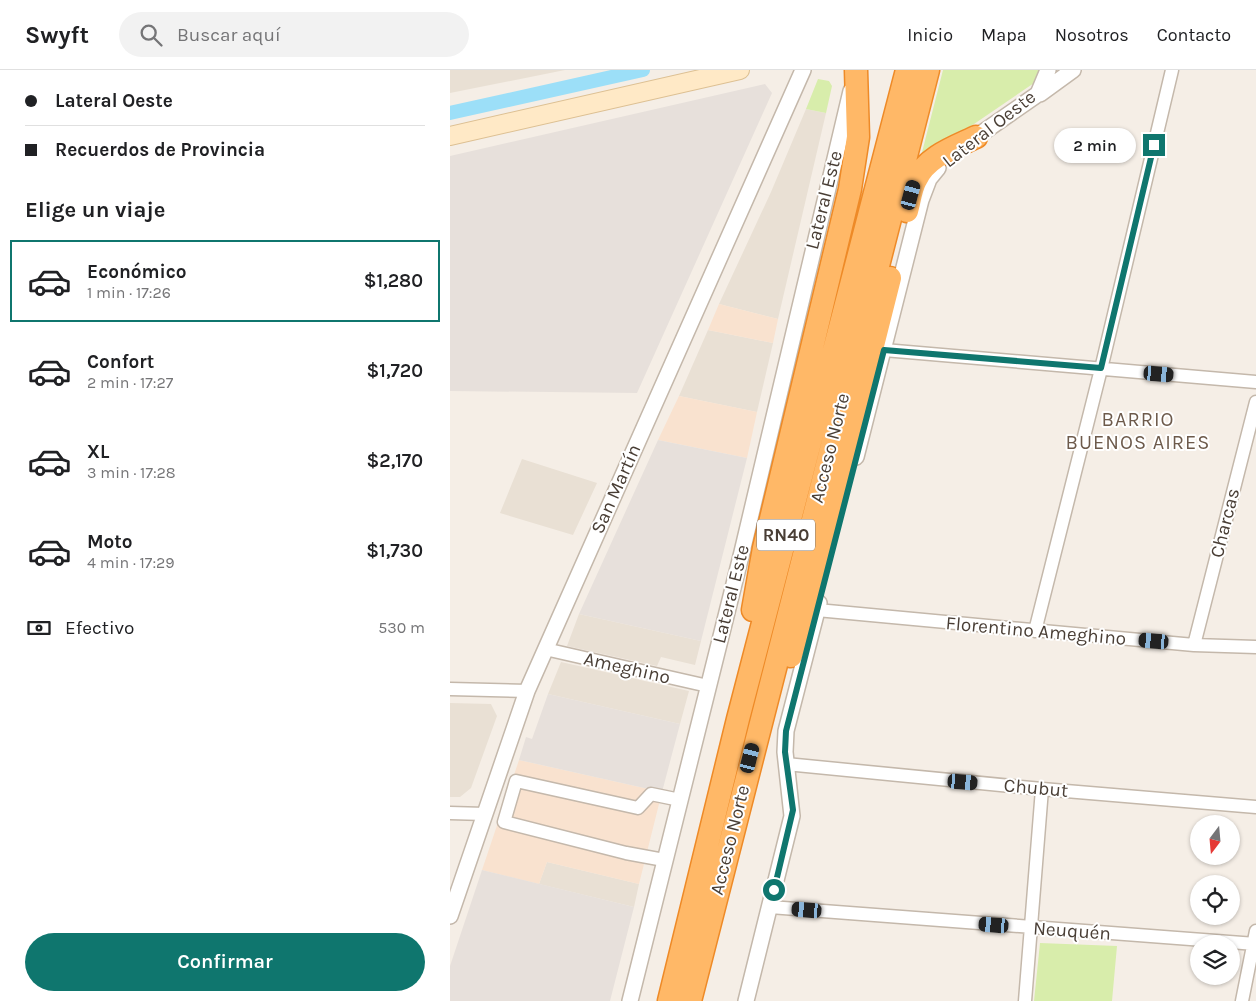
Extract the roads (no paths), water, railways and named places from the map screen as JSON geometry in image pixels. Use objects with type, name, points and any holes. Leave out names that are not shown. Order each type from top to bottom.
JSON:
[{"type":"highway","points":[[738,719],[748,642],[764,548],[851,181],[858,136],[856,70]]},
{"type":"highway","name":"Acceso Norte","points":[[670,1001],[738,719],[907,70]]},
{"type":"highway","name":"Acceso Norte","points":[[690,1001],[928,70]]},
{"type":"highway","points":[[741,796],[766,730],[808,603],[915,180],[937,157],[976,137]]},
{"type":"main road","points":[[450,136],[740,70]]},
{"type":"street","name":"San Martín","points":[[450,916],[527,690],[803,70]]},
{"type":"street","name":"Lateral Este","points":[[630,1001],[856,70]]},
{"type":"street","name":"Lateral Oeste","points":[[746,1001],[792,816],[786,764],[786,731],[921,200],[929,178],[976,137],[1038,94],[1048,70]]},
{"type":"street","points":[[1038,94],[1073,70]]},
{"type":"street","points":[[1035,631],[1101,368],[1172,70]]},
{"type":"street","points":[[884,350],[1256,382]]},
{"type":"street","name":"Charcas","points":[[1194,645],[1256,402]]},
{"type":"street","name":"Florentino Ameghino","points":[[817,610],[1194,645],[1256,647]]},
{"type":"street","name":"Ameghino","points":[[545,649],[708,686]]},
{"type":"street","points":[[450,689],[527,690]]},
{"type":"street","name":"Chubut","points":[[786,764],[1042,789],[1256,807]]},
{"type":"street","points":[[664,860],[626,853],[504,822],[516,781],[638,808],[651,794],[680,800]]},
{"type":"street","points":[[1024,1001],[1042,789]]},
{"type":"street","points":[[450,813],[485,814]]},
{"type":"street","name":"Neuquén","points":[[770,907],[1031,928],[1255,940]]},
{"type":"street","points":[[1242,1001],[1255,940]]},
{"type":"waterway","points":[[450,113],[643,70]]},
{"type":"district","name":"BARRIO BUENOS AIRES","points":[[1138,430]]}]
